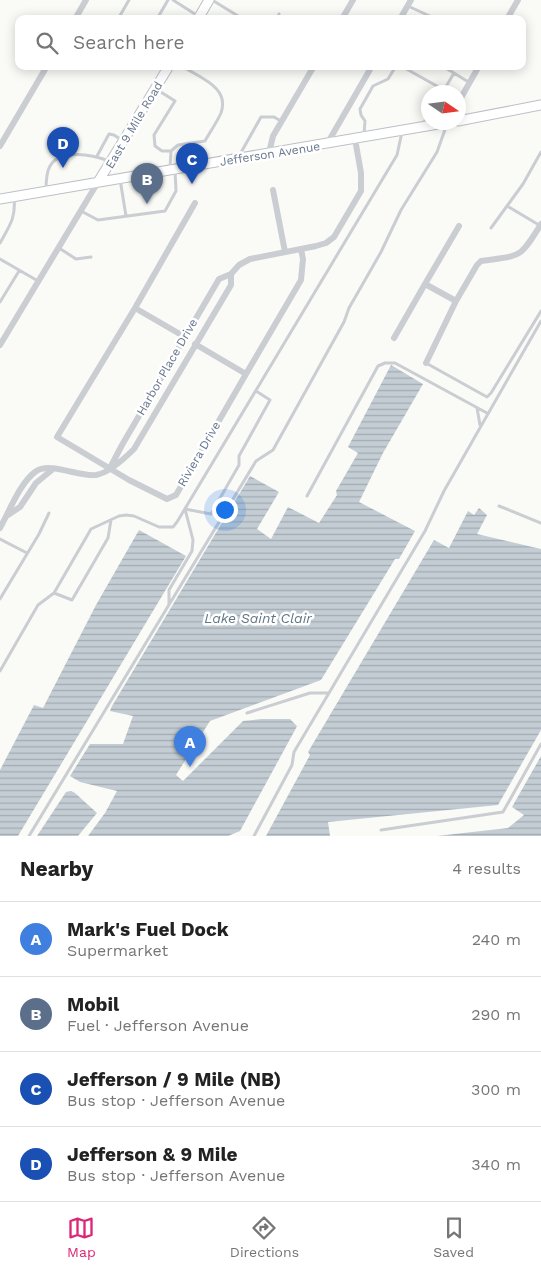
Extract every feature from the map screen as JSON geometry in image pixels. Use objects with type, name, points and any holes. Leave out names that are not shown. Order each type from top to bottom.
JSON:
[{"type":"main road","points":[[200,15],[207,1]]},
{"type":"main road","name":"East 9 Mile Road","points":[[98,182],[155,89],[163,70]]},
{"type":"main road","points":[[466,119],[541,105]]},
{"type":"main road","name":"Jefferson Avenue","points":[[0,199],[421,128]]},
{"type":"street","points":[[77,15],[86,0]]},
{"type":"street","points":[[344,15],[353,0]]},
{"type":"street","points":[[509,15],[518,0]]},
{"type":"street","points":[[402,15],[409,3]]},
{"type":"street","points":[[0,146],[45,70]]},
{"type":"street","points":[[269,154],[273,136],[312,70]]},
{"type":"street","points":[[327,144],[370,70]]},
{"type":"street","points":[[466,90],[478,70]]},
{"type":"street","points":[[8,515],[10,503],[17,489],[25,478],[42,468],[94,475],[119,464],[134,450],[231,285],[231,274],[239,264],[250,259],[321,245],[334,237],[361,191],[359,139]]},
{"type":"street","points":[[0,345],[98,182]]},
{"type":"street","points":[[274,190],[284,252]]},
{"type":"street","name":"Riviera Drive","points":[[195,203],[57,438],[129,480],[167,499],[172,498],[176,494],[301,280],[303,259],[301,249]]},
{"type":"street","points":[[426,362],[456,301],[481,261],[508,258],[522,253],[540,225]]},
{"type":"street","points":[[394,338],[459,226]]},
{"type":"street","name":"Harbor Place Drive","points":[[110,468],[219,279],[231,274]]},
{"type":"street","points":[[425,284],[456,301]]},
{"type":"street","points":[[134,308],[185,337]]},
{"type":"street","points":[[195,344],[246,374]]},
{"type":"street","points":[[8,515],[20,507],[36,482],[53,469]]},
{"type":"street","points":[[0,528],[18,495],[33,474]]},
{"type":"street","points":[[18,495],[26,499]]},
{"type":"lane","points":[[120,15],[129,0]]},
{"type":"lane","points":[[159,15],[168,0]]},
{"type":"lane","points":[[173,0],[194,15]]},
{"type":"lane","points":[[207,1],[235,15]]},
{"type":"lane","points":[[409,3],[429,15]]},
{"type":"lane","points":[[155,89],[175,102],[154,135],[155,146],[162,151],[171,150],[178,145],[205,141],[221,113],[223,99],[218,89],[188,70]]},
{"type":"lane","points":[[359,139],[364,121],[360,109],[373,86],[388,78],[393,70]]},
{"type":"lane","points":[[408,70],[433,85]]},
{"type":"lane","points":[[449,70],[470,83]]},
{"type":"lane","points":[[447,85],[454,73]]},
{"type":"lane","points":[[237,159],[261,117],[274,117],[282,121]]},
{"type":"lane","points":[[30,836],[256,461],[273,450],[344,322],[349,308],[381,252],[401,210],[437,152],[445,130]]},
{"type":"lane","points":[[0,671],[38,605],[54,593],[91,529],[119,516],[134,516],[159,527],[168,528],[177,522],[397,155],[402,132]]},
{"type":"lane","points":[[97,156],[109,134],[124,142]]},
{"type":"lane","points":[[81,210],[98,220],[165,211],[176,191],[169,158],[171,150]]},
{"type":"lane","points":[[491,228],[523,184],[541,152]]},
{"type":"lane","points":[[46,191],[48,172],[56,159],[64,156],[97,156],[112,162]]},
{"type":"lane","points":[[120,179],[126,216]]},
{"type":"lane","points":[[0,243],[14,218],[16,210],[14,196]]},
{"type":"lane","points":[[507,206],[540,225]]},
{"type":"lane","points":[[58,247],[76,259],[91,256]]},
{"type":"lane","points":[[0,259],[38,281]]},
{"type":"lane","points":[[0,302],[19,271]]},
{"type":"lane","points":[[426,362],[478,394],[487,397],[541,311]]},
{"type":"lane","points":[[254,836],[292,765],[294,752],[425,531],[444,490],[541,321]]},
{"type":"lane","points":[[308,496],[378,366],[385,363],[395,363],[487,413]]},
{"type":"lane","points":[[185,509],[211,514],[239,465],[239,456],[270,400],[256,390]]},
{"type":"lane","points":[[477,407],[480,426]]},
{"type":"lane","points":[[499,506],[541,523]]},
{"type":"lane","points":[[169,604],[169,590],[192,551],[193,540],[185,509]]},
{"type":"lane","points":[[0,599],[49,513]]},
{"type":"lane","points":[[54,593],[72,600],[108,538],[111,520]]},
{"type":"lane","points":[[0,539],[27,552]]},
{"type":"lane","points":[[247,713],[310,693],[329,693]]},
{"type":"lane","points":[[381,830],[503,812],[541,744]]},
{"type":"water","name":"Lake Saint Clair","points":[[391,365],[423,384],[383,453],[359,502],[415,531],[399,559],[395,559],[321,680],[210,721],[176,775],[183,781],[243,721],[290,719],[297,726],[240,831],[228,836],[88,836],[105,813],[117,791],[80,782],[70,776],[90,744],[123,744],[133,716],[110,711],[112,706],[250,476],[279,492],[257,529],[271,539],[288,507],[319,523],[337,495],[336,491],[358,453],[348,447]]},
{"type":"water","points":[[479,508],[487,515],[477,534],[541,549],[541,730],[498,805],[328,822],[330,836],[266,836],[310,755],[308,752],[434,540],[449,548],[468,511],[474,515]]},
{"type":"water","points":[[139,530],[186,556],[18,836],[0,836],[0,770],[34,705],[43,708],[96,605]]},
{"type":"water","points":[[541,756],[541,836],[437,836],[508,828],[524,815],[512,807]]},
{"type":"water","points":[[71,791],[97,813],[78,836],[37,836],[66,792]]},
{"type":"place","name":"Jefferson & 9 Mile","points":[[63,168]]},
{"type":"place","name":"Jefferson / 9 Mile (NB)","points":[[192,184]]},
{"type":"place","name":"Mobil","points":[[147,204]]},
{"type":"place","name":"Mark's Fuel Dock","points":[[190,767]]}]
